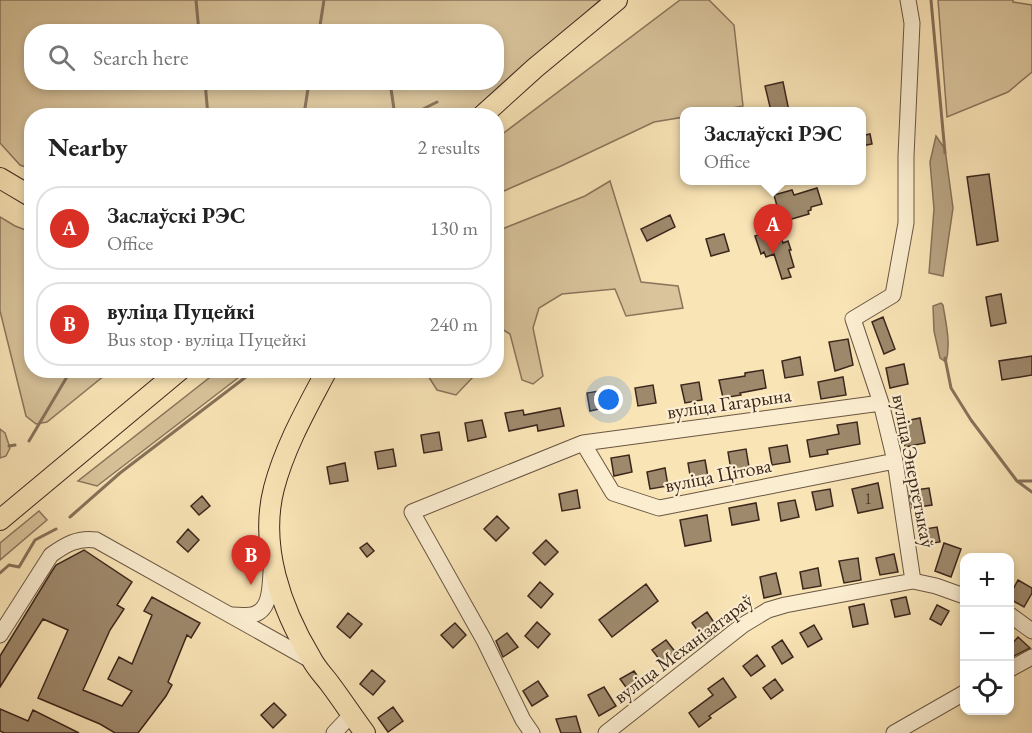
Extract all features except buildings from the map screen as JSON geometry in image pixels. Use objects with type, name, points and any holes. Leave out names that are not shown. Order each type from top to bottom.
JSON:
[{"type":"main road","points":[[491,108],[617,0]]},
{"type":"main road","points":[[0,178],[24,192]]},
{"type":"main road","points":[[0,520],[170,378]]},
{"type":"main road","points":[[323,378],[291,441],[274,489],[270,526],[271,559],[285,607],[297,633],[312,661],[364,733]]},
{"type":"street","name":"вуліца Энергетыкаў","points":[[908,0],[912,23],[906,156],[906,223],[893,295],[854,319],[881,404],[895,461],[913,581]]},
{"type":"street","name":"вуліца Гагарына","points":[[584,443],[881,404]]},
{"type":"street","points":[[532,733],[523,720],[484,640],[412,512],[584,443]]},
{"type":"street","name":"вуліца Цітова","points":[[584,443],[613,493],[659,508],[895,461]]},
{"type":"street","points":[[0,635],[51,555],[63,546],[88,539],[96,540],[312,661]]},
{"type":"street","points":[[232,615],[250,615],[258,613],[263,608],[269,592],[271,559]]},
{"type":"street","name":"вуліца Механізатараў","points":[[606,733],[713,647],[768,610],[913,581],[960,595]]},
{"type":"street","points":[[1014,618],[1032,631]]},
{"type":"street","points":[[1014,667],[1032,657]]},
{"type":"street","points":[[894,733],[960,695]]},
{"type":"street","points":[[334,733],[352,714]]},
{"type":"shaded area","points":[[0,0],[600,0],[504,87],[504,24],[24,24],[24,90],[501,90],[481,108],[24,108],[24,166],[0,143]]},
{"type":"shaded area","points":[[680,0],[709,0],[734,25],[743,106],[680,107],[680,118],[654,122],[504,191],[504,133]]},
{"type":"shaded area","points":[[938,0],[1013,0],[1013,2],[1032,5],[1032,72],[1008,92],[947,117]]},
{"type":"shaded area","points":[[936,136],[945,149],[953,208],[943,276],[929,273],[934,209],[930,162]]},
{"type":"shaded area","points":[[610,181],[641,282],[678,286],[683,308],[626,316],[615,289],[562,294],[539,308],[533,328],[543,376],[533,384],[522,380],[510,334],[504,330],[504,228],[585,196]]},
{"type":"shaded area","points":[[0,217],[24,229],[24,378],[101,378],[47,422],[36,424],[26,416],[0,311]]},
{"type":"shaded area","points":[[941,303],[948,334],[946,362],[940,358],[934,331],[933,306]]},
{"type":"shaded area","points":[[209,378],[238,378],[97,486],[78,481]]},
{"type":"shaded area","points":[[429,378],[472,378],[456,395],[437,390]]},
{"type":"shaded area","points":[[0,429],[5,433],[10,448],[6,456],[0,458]]},
{"type":"shaded area","points":[[39,511],[47,520],[0,560],[0,543]]},
{"type":"waterway","points":[[196,0],[198,24]]},
{"type":"waterway","points":[[320,24],[324,0]]},
{"type":"waterway","points":[[931,0],[945,153]]},
{"type":"waterway","points":[[206,90],[207,108]]},
{"type":"waterway","points":[[305,108],[308,90]]},
{"type":"waterway","points":[[391,90],[394,108]]},
{"type":"waterway","points":[[425,108],[437,102]]},
{"type":"waterway","points":[[945,358],[951,388],[971,420],[1017,481],[1032,492]]},
{"type":"waterway","points":[[29,441],[66,378]]},
{"type":"waterway","points":[[70,517],[120,473],[245,378]]},
{"type":"waterway","points":[[9,446],[15,445]]},
{"type":"waterway","points":[[1019,481],[1032,481]]},
{"type":"waterway","points":[[0,573],[9,565],[19,567],[35,540],[56,529]]},
{"type":"place","name":"Заслаўскі РЭС","points":[[773,254]]},
{"type":"place","name":"вуліца Пуцейкі","points":[[251,585]]}]
